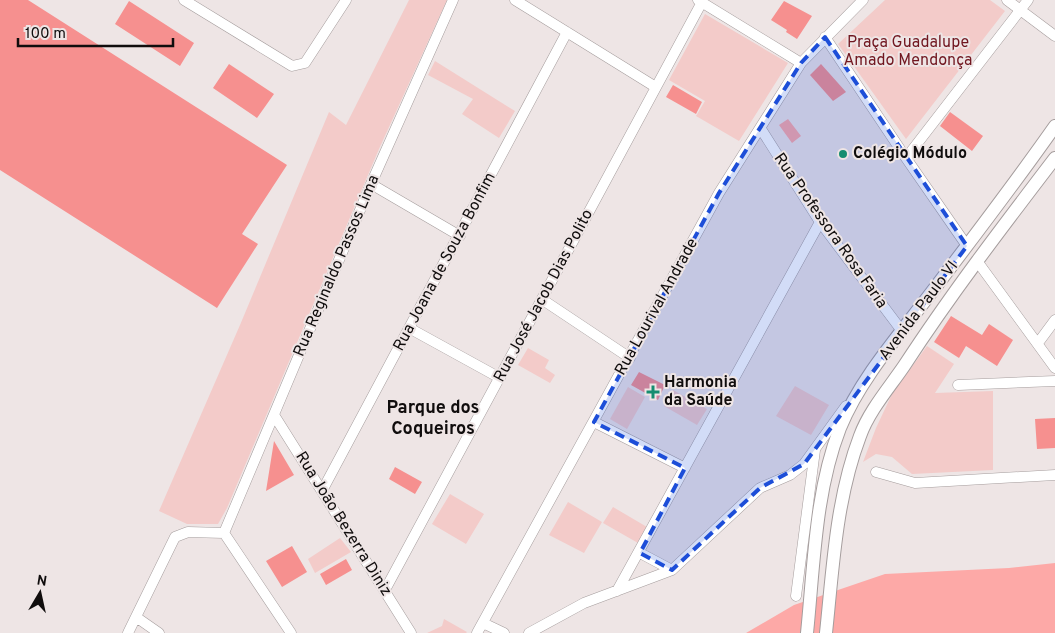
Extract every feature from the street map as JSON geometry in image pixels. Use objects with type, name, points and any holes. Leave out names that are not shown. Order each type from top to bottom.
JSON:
[{"type":"main road","name":"Avenida Paulo VI","points":[[807,633],[825,482],[841,427],[864,384],[1055,126]]},
{"type":"main road","name":"Avenida Paulo VI","points":[[826,633],[839,514],[845,482],[860,435],[918,344],[977,261],[1055,158]]},
{"type":"street","points":[[184,0],[292,66],[299,66],[305,63],[346,0]]},
{"type":"street","name":"Rua Reginaldo Passos Lima","points":[[224,533],[371,184],[453,0]]},
{"type":"street","points":[[515,0],[654,86]]},
{"type":"street","name":"Rua Lourival Andrade","points":[[477,633],[630,358],[719,193],[801,63],[863,0]]},
{"type":"street","points":[[1006,0],[1055,36]]},
{"type":"street","points":[[906,158],[1028,0]]},
{"type":"street","points":[[700,1],[801,63]]},
{"type":"street","name":"Rua José Jacob Dias Polito","points":[[384,590],[543,300],[700,1]]},
{"type":"street","name":"Rua Joana de Souza Bonfim","points":[[322,491],[460,236],[567,32]]},
{"type":"street","points":[[826,37],[906,158],[968,246]]},
{"type":"street","name":"Rua Professora Rosa Faria","points":[[761,129],[820,222],[902,331]]},
{"type":"street","points":[[371,184],[460,236]]},
{"type":"street","points":[[617,591],[640,553],[820,222]]},
{"type":"street","points":[[977,261],[1055,368]]},
{"type":"street","points":[[543,300],[630,358]]},
{"type":"street","points":[[1038,343],[1055,320]]},
{"type":"street","points":[[409,328],[500,378]]},
{"type":"street","points":[[958,385],[1055,381]]},
{"type":"street","points":[[529,633],[584,603],[672,570],[760,488],[798,470],[864,384]]},
{"type":"street","name":"Rua João Bezerra Diniz","points":[[274,415],[411,633]]},
{"type":"street","points":[[594,422],[685,468]]},
{"type":"street","points":[[796,596],[815,449]]},
{"type":"street","points":[[876,472],[915,483],[1055,475]]},
{"type":"street","points":[[128,633],[175,537],[188,532],[224,533],[291,633]]},
{"type":"street","points":[[640,553],[672,570]]},
{"type":"street","points":[[136,617],[159,633]]},
{"type":"street","points":[[483,623],[504,633]]},
{"type":"highlighted area","points":[[825,37],[967,246],[804,464],[760,488],[672,570],[640,553],[685,468],[594,422],[719,193],[801,63]]},
{"type":"green space","points":[[409,0],[447,0],[379,149],[227,508],[218,524],[187,524],[159,511],[240,325],[329,112],[346,125]]},
{"type":"green space","name":"Praça Guadalupe Amado Mendonça","points":[[885,0],[990,0],[1005,11],[906,139],[838,44]]},
{"type":"green space","points":[[705,14],[788,63],[739,141],[696,116],[705,101],[669,80]]},
{"type":"green space","points":[[435,61],[515,111],[499,138],[462,114],[473,99],[428,75]]},
{"type":"green space","points":[[927,346],[954,364],[935,393],[993,391],[993,470],[912,474],[892,457],[876,454],[863,462],[892,394]]},
{"type":"green space","points":[[528,348],[549,360],[545,368],[555,375],[550,383],[518,365]]},
{"type":"green space","points":[[795,386],[829,405],[811,435],[776,416]]},
{"type":"green space","points":[[628,387],[645,397],[627,429],[610,419]]},
{"type":"green space","points":[[673,390],[707,409],[697,425],[664,406]]},
{"type":"green space","points":[[450,494],[484,514],[466,544],[432,524]]},
{"type":"green space","points":[[568,502],[602,522],[584,553],[549,535]]},
{"type":"green space","points":[[613,507],[647,527],[638,543],[603,523]]},
{"type":"green space","points":[[340,538],[351,552],[315,573],[308,559]]},
{"type":"green space","points":[[444,619],[467,632],[427,633],[442,626]]},
{"type":"shaded area","points":[[788,119],[801,136],[792,143],[779,125]]},
{"type":"shaded area","points":[[1055,563],[1055,633],[746,633],[794,605],[885,574],[1009,568]]},
{"type":"building","points":[[0,0],[28,0],[287,165],[242,234],[258,244],[217,308],[0,170]]},
{"type":"building","points":[[129,1],[194,43],[180,66],[115,24]]},
{"type":"building","points":[[784,1],[812,16],[797,39],[771,20]]},
{"type":"building","points":[[229,64],[274,94],[257,118],[213,88]]},
{"type":"building","points":[[821,64],[846,92],[833,101],[810,75]]},
{"type":"building","points":[[673,85],[702,102],[696,114],[666,97]]},
{"type":"building","points":[[950,112],[983,136],[972,151],[940,126]]},
{"type":"building","points":[[951,316],[982,335],[989,324],[1013,340],[997,366],[966,346],[959,358],[934,342]]},
{"type":"building","name":"Harmonia da Saúde","points":[[639,372],[665,385],[658,400],[631,385]]},
{"type":"building","points":[[1055,418],[1055,448],[1037,449],[1035,419]]},
{"type":"building","points":[[274,441],[294,475],[266,491]]},
{"type":"building","points":[[395,467],[422,482],[415,494],[389,479]]},
{"type":"building","points":[[292,546],[307,572],[282,587],[266,561]]},
{"type":"building","points":[[346,559],[352,570],[326,585],[320,574]]},
{"type":"place","name":"Colégio Módulo","points":[[843,154]]},
{"type":"place","name":"Harmonia da Saúde","points":[[653,392]]},
{"type":"district","name":"Parque dos Coqueiros","points":[[433,418]]}]
